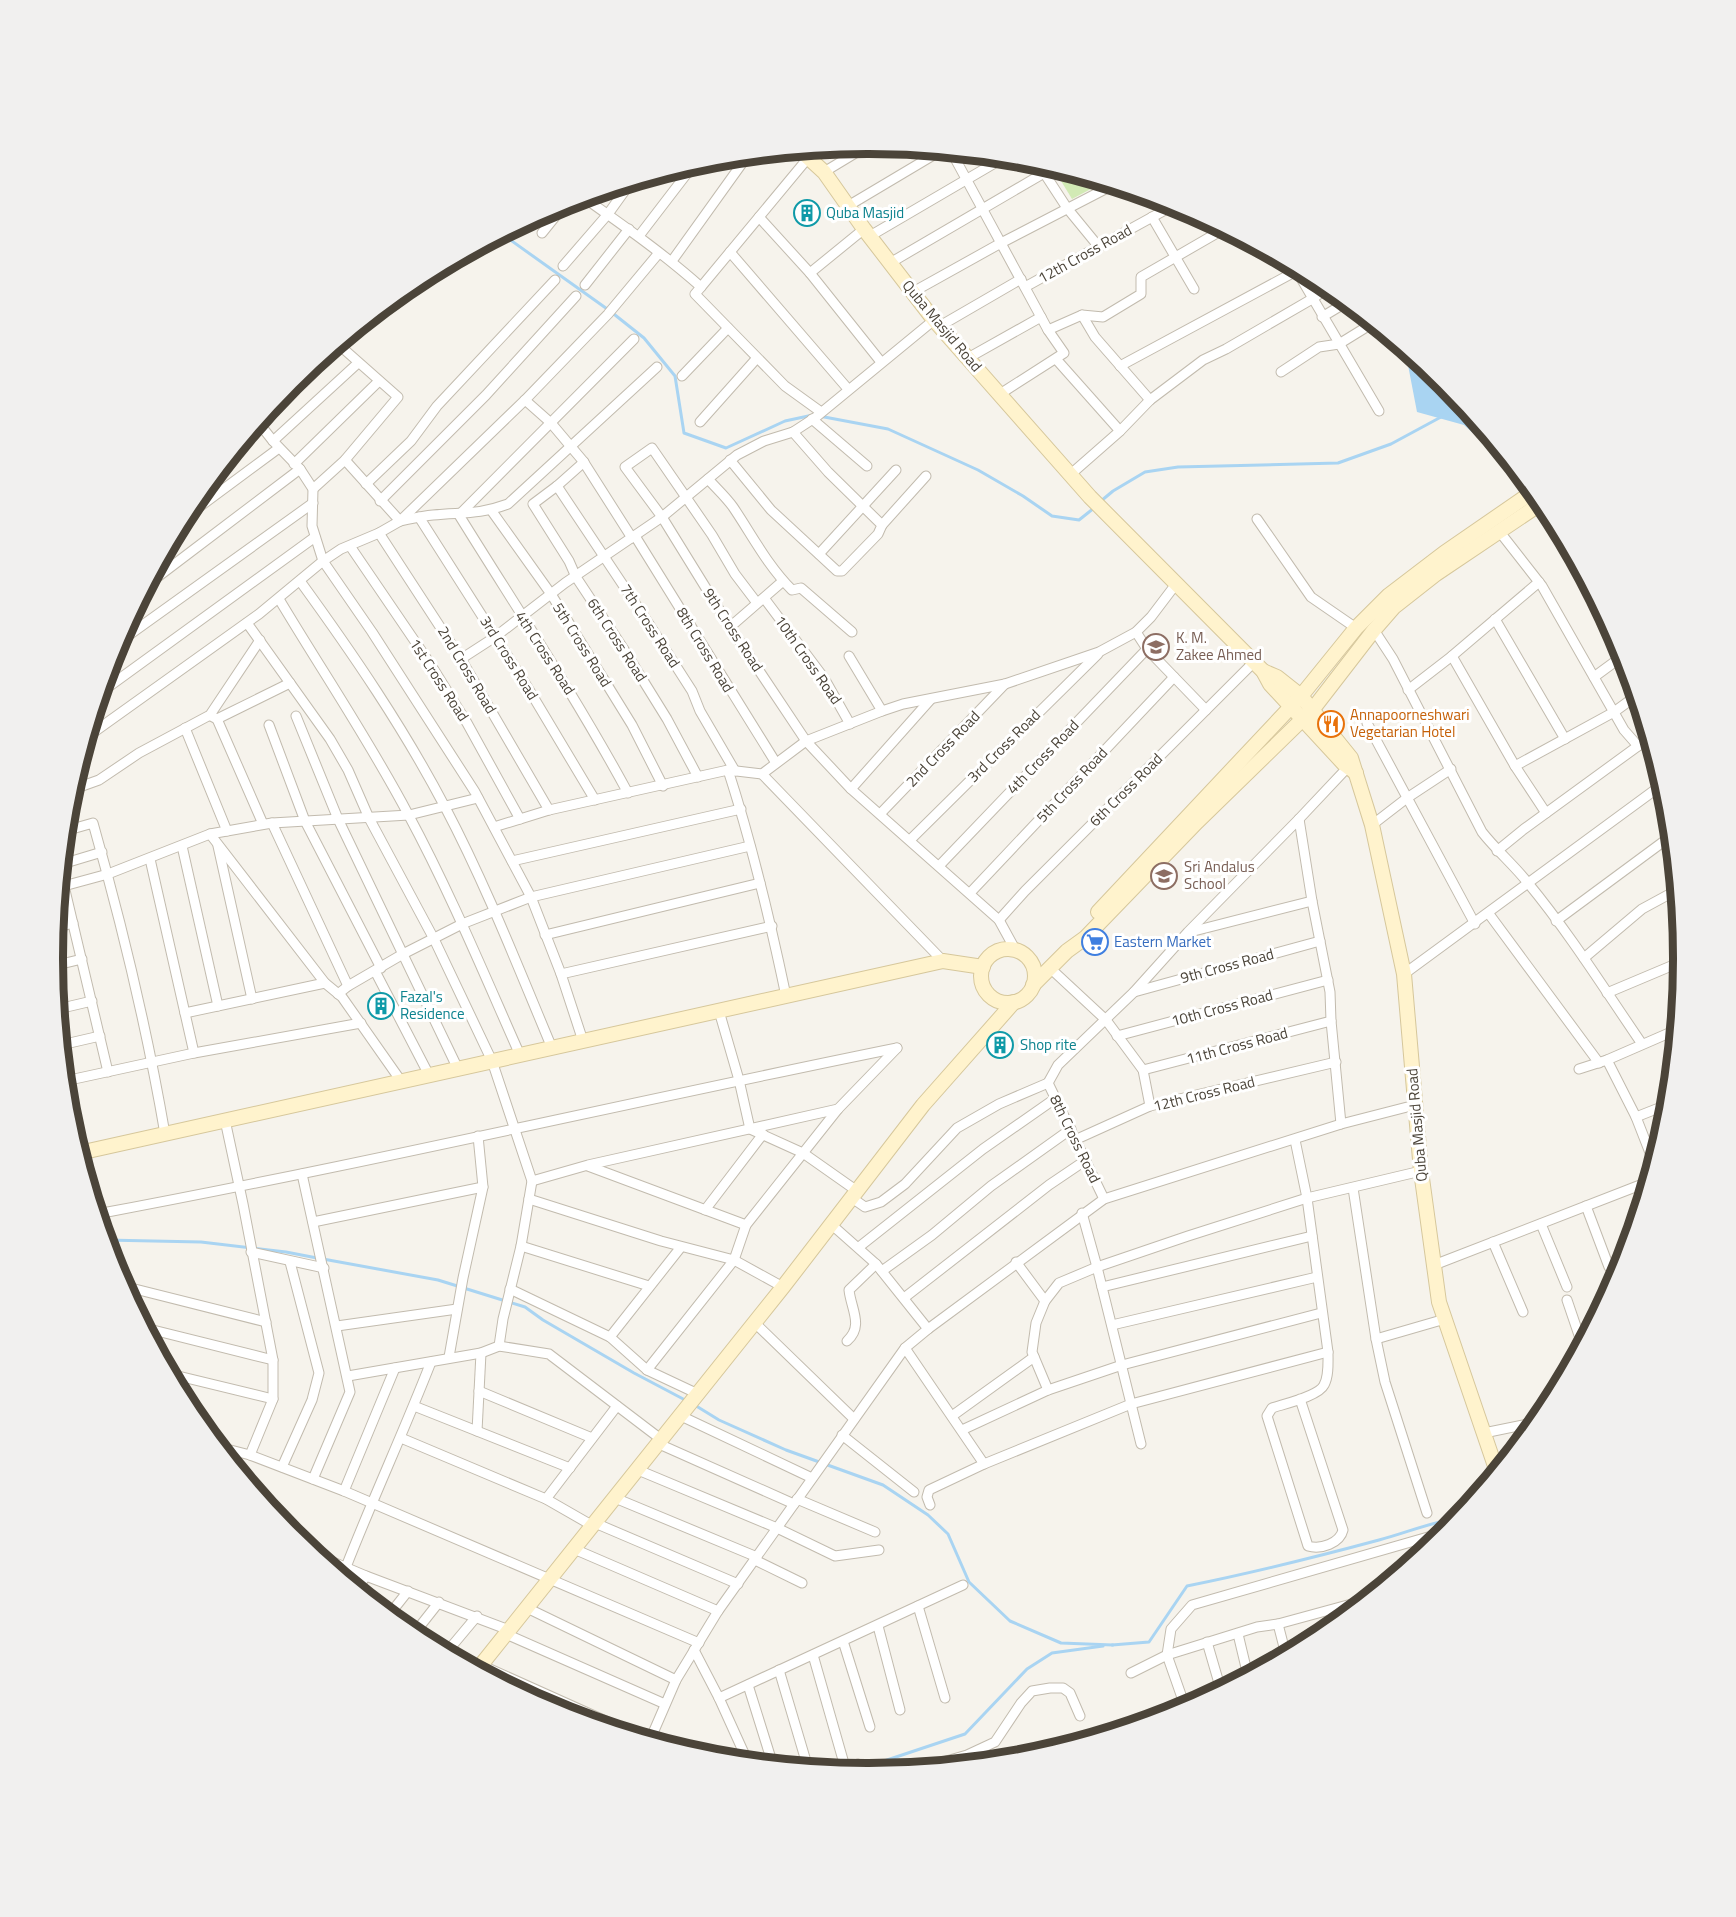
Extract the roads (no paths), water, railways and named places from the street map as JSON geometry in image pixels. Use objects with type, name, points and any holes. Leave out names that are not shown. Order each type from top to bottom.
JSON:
[{"type":"street","points":[[824,172],[855,154]]},
{"type":"street","points":[[802,156],[759,217],[695,294],[867,466]]},
{"type":"street","name":"Quba Masjid Road","points":[[806,156],[824,172],[867,233],[937,323],[1090,497],[1258,667],[1270,684],[1296,702],[1351,758],[1352,770],[1372,825],[1404,974],[1420,1171],[1440,1302],[1494,1464]]},
{"type":"street","points":[[848,206],[932,156]]},
{"type":"street","points":[[955,158],[1048,330],[1064,352],[1000,394]]},
{"type":"street","points":[[810,273],[867,233],[993,163]]},
{"type":"street","points":[[672,261],[742,164]]},
{"type":"street","points":[[890,263],[1043,173]]},
{"type":"street","points":[[1044,174],[1067,208],[1099,248]]},
{"type":"street","points":[[639,236],[687,175]]},
{"type":"street","points":[[913,292],[1104,189]]},
{"type":"street","points":[[563,266],[624,192]]},
{"type":"street","points":[[592,203],[639,236],[658,254],[672,261],[701,287]]},
{"type":"street","name":"12th Cross Road","points":[[461,659],[662,517],[730,460],[764,441],[793,432],[881,362],[937,323],[1099,248],[1165,211]]},
{"type":"street","points":[[759,217],[810,273],[881,362]]},
{"type":"street","points":[[542,233],[554,218]]},
{"type":"street","points":[[1152,218],[1194,289]]},
{"type":"street","points":[[585,285],[629,229]]},
{"type":"street","points":[[1048,330],[1082,315],[1103,317],[1141,294],[1142,277],[1216,233]]},
{"type":"street","points":[[730,252],[848,389]]},
{"type":"street","points":[[96,730],[247,623],[323,561],[399,521],[525,400],[608,315],[658,254]]},
{"type":"street","points":[[1120,366],[1289,273]]},
{"type":"street","points":[[366,484],[411,441],[436,406],[555,280]]},
{"type":"street","points":[[1303,282],[1379,411]]},
{"type":"street","points":[[1071,474],[1120,431],[1150,400],[1203,360],[1321,293]]},
{"type":"street","points":[[380,501],[486,395],[576,296]]},
{"type":"street","points":[[1322,317],[1339,307]]},
{"type":"street","points":[[1082,315],[1095,337],[1150,400]]},
{"type":"street","points":[[968,358],[1041,317]]},
{"type":"street","points":[[1281,372],[1319,347],[1339,344],[1367,327]]},
{"type":"street","points":[[682,376],[728,328]]},
{"type":"street","points":[[459,515],[634,339]]},
{"type":"street","points":[[313,489],[345,460],[398,397],[343,348]]},
{"type":"street","points":[[700,422],[757,358]]},
{"type":"street","points":[[1056,359],[1120,431]]},
{"type":"street","points":[[206,500],[276,445],[358,363]]},
{"type":"street","points":[[399,521],[459,515],[491,510],[508,504],[657,367]]},
{"type":"street","points":[[161,574],[297,466],[379,381]]},
{"type":"street","name":"8th Cross Road","points":[[525,400],[550,423],[584,462],[634,537],[776,763]]},
{"type":"street","points":[[263,428],[297,466],[313,489],[312,526],[323,561],[372,632],[478,798],[531,897],[561,974],[583,1041]]},
{"type":"street","points":[[793,432],[806,449],[882,525]]},
{"type":"street","name":"9th Cross Road","points":[[687,497],[652,448],[625,467],[662,517],[730,627],[806,741],[851,789],[999,920],[1016,951]]},
{"type":"street","points":[[345,460],[399,521]]},
{"type":"street","points":[[730,460],[771,510],[837,571],[842,571],[881,532],[882,525],[926,476]]},
{"type":"street","points":[[557,486],[584,462]]},
{"type":"street","points":[[819,554],[896,470]]},
{"type":"street","points":[[708,479],[732,504],[761,552],[783,581],[792,590],[801,588],[852,632]]},
{"type":"street","name":"6th Cross Road","points":[[557,486],[533,504],[569,561],[576,577],[667,719],[698,777]]},
{"type":"street","name":"7th Cross Road","points":[[557,486],[692,691],[731,771],[772,926],[786,996]]},
{"type":"street","points":[[1067,951],[1079,931],[1296,702],[1356,628],[1389,595],[1444,553],[1527,496]]},
{"type":"street","name":"10th Cross Road","points":[[687,497],[726,556],[735,574],[760,600],[824,678],[850,724]]},
{"type":"street","points":[[132,633],[313,503]]},
{"type":"street","points":[[1033,985],[1035,977],[1030,960],[1016,951],[1000,950],[993,954],[983,967],[982,983],[990,996],[1005,1003],[1022,999],[1067,951],[1085,938],[1197,822],[1308,714],[1394,607],[1436,574],[1535,508]]},
{"type":"street","name":"5th Cross Road","points":[[491,510],[551,594],[632,725],[663,786]]},
{"type":"street","name":"4th Cross Road","points":[[459,515],[553,662],[628,793]]},
{"type":"street","name":"3rd Cross Road","points":[[419,518],[595,800]]},
{"type":"street","points":[[1257,519],[1311,597],[1356,628]]},
{"type":"street","points":[[1499,531],[1539,582],[1624,730],[1638,746]]},
{"type":"street","name":"2nd Cross Road","points":[[379,533],[461,659],[549,810]]},
{"type":"street","points":[[112,685],[315,537]]},
{"type":"street","name":"1st Cross Road","points":[[350,546],[445,688],[520,819]]},
{"type":"street","points":[[300,581],[382,697],[445,807],[495,911],[552,1048]]},
{"type":"street","points":[[730,627],[783,581]]},
{"type":"street","points":[[1408,690],[1539,582]]},
{"type":"street","points":[[762,774],[806,741],[882,711],[1005,684],[1099,652],[1136,632],[1151,617],[1176,584]]},
{"type":"street","points":[[279,599],[356,720],[409,815],[462,924],[520,1055]]},
{"type":"street","points":[[1495,620],[1565,739]]},
{"type":"street","points":[[247,623],[330,739],[348,770],[369,818],[434,939],[492,1061],[532,1181],[521,1246],[503,1319],[499,1346]]},
{"type":"street","points":[[1374,630],[1393,659],[1482,832],[1497,851],[1528,882],[1584,958],[1642,1044]]},
{"type":"street","points":[[1136,632],[1147,649],[1206,710]]},
{"type":"street","points":[[213,717],[260,640]]},
{"type":"street","name":"4th Cross Road","points":[[939,866],[1147,649]]},
{"type":"street","name":"3rd Cross Road","points":[[909,840],[1099,652]]},
{"type":"street","points":[[849,656],[882,711]]},
{"type":"street","points":[[1452,656],[1515,766],[1546,813]]},
{"type":"street","points":[[1594,677],[1616,661]]},
{"type":"street","name":"6th Cross Road","points":[[999,920],[1025,891],[1206,710],[1258,667]]},
{"type":"street","name":"5th Cross Road","points":[[970,893],[1174,677]]},
{"type":"street","points":[[81,786],[99,780],[139,753],[185,728],[290,683]]},
{"type":"street","name":"2nd Cross Road","points":[[880,814],[1005,684]]},
{"type":"street","points":[[851,789],[931,699]]},
{"type":"street","points":[[1515,766],[1614,712],[1630,700]]},
{"type":"street","points":[[296,716],[338,819],[459,1069]]},
{"type":"street","points":[[213,717],[348,986]]},
{"type":"street","points":[[1367,723],[1475,924]]},
{"type":"street","points":[[269,725],[305,820],[429,1075]]},
{"type":"street","points":[[185,728],[227,831]]},
{"type":"street","points":[[1497,851],[1643,742]]},
{"type":"street","points":[[1372,825],[1451,769]]},
{"type":"street","name":"8th Cross Road","points":[[1104,1199],[1048,1083],[1058,1065],[1134,992],[1188,932],[1299,819],[1352,770]]},
{"type":"street","points":[[494,827],[549,810],[698,777],[731,771],[762,774],[943,961]]},
{"type":"street","points":[[1404,974],[1489,914],[1528,882],[1655,790]]},
{"type":"street","points":[[67,886],[150,859],[210,834],[305,820],[409,815],[478,798]]},
{"type":"street","points":[[512,861],[741,809]]},
{"type":"street","points":[[1299,819],[1328,980],[1341,1124]]},
{"type":"street","points":[[74,828],[93,823],[102,852],[153,1062],[165,1134]]},
{"type":"street","points":[[210,834],[325,983],[338,994],[361,1023],[401,1081]]},
{"type":"street","points":[[1556,921],[1664,841]]},
{"type":"street","points":[[218,843],[252,999]]},
{"type":"street","points":[[182,846],[218,1006]]},
{"type":"street","points":[[338,994],[403,954],[462,924],[531,897],[750,846]]},
{"type":"street","points":[[69,862],[102,852]]},
{"type":"street","points":[[150,859],[194,1053]]},
{"type":"street","points":[[545,935],[760,883]]},
{"type":"street","points":[[1584,958],[1642,909],[1670,894]]},
{"type":"street","points":[[66,899],[108,1072]]},
{"type":"street","points":[[1188,932],[1312,901]]},
{"type":"street","points":[[1489,914],[1603,1061],[1636,1118],[1650,1151]]},
{"type":"street","points":[[64,926],[73,923]]},
{"type":"street","points":[[561,974],[772,926]]},
{"type":"street","name":"9th Cross Road","points":[[1134,992],[1320,941]]},
{"type":"street","points":[[63,963],[81,959]]},
{"type":"street","points":[[86,1151],[943,961],[983,967]]},
{"type":"street","points":[[1607,993],[1673,965]]},
{"type":"street","points":[[1050,968],[1106,1020],[1143,1071],[1150,1106]]},
{"type":"street","name":"10th Cross Road","points":[[1117,1036],[1328,980]]},
{"type":"street","points":[[184,1013],[325,983]]},
{"type":"street","points":[[65,1007],[92,1001]]},
{"type":"street","points":[[481,1664],[832,1226],[932,1095],[1014,1002]]},
{"type":"street","points":[[719,1011],[750,1129]]},
{"type":"street","name":"11th Cross Road","points":[[1143,1071],[1331,1021]]},
{"type":"street","points":[[72,1079],[194,1053],[361,1023]]},
{"type":"street","points":[[1579,1069],[1669,1033]]},
{"type":"street","points":[[68,1043],[100,1036]]},
{"type":"street","points":[[105,1213],[302,1174],[897,1048],[838,1109],[746,1226],[734,1260],[647,1370]]},
{"type":"street","name":"12th Cross Road","points":[[1077,1139],[1150,1106],[1336,1062]]},
{"type":"street","points":[[750,1129],[803,1153],[855,1195],[865,1207],[881,1202],[905,1184],[957,1128],[999,1104],[1048,1083]]},
{"type":"street","points":[[859,1247],[974,1156],[1056,1098]]},
{"type":"street","points":[[651,1733],[676,1680],[718,1611],[826,1456],[905,1348],[928,1329],[1082,1213],[1104,1199],[1341,1124],[1415,1105]]},
{"type":"street","points":[[1636,1118],[1659,1108]]},
{"type":"street","points":[[532,1181],[588,1165],[838,1109]]},
{"type":"street","points":[[225,1120],[273,1360],[273,1399],[250,1455]]},
{"type":"street","points":[[847,1341],[857,1326],[849,1290],[879,1267],[932,1235],[991,1186],[1071,1129]]},
{"type":"street","points":[[705,1210],[763,1134]]},
{"type":"street","points":[[449,1357],[483,1187],[478,1136]]},
{"type":"street","points":[[1295,1140],[1307,1198],[1328,1352],[1324,1386],[1315,1394],[1272,1408],[1268,1416],[1308,1546],[1317,1547],[1337,1541],[1343,1530],[1300,1399]]},
{"type":"street","points":[[904,1298],[1049,1185],[1086,1160]]},
{"type":"street","points":[[588,1165],[746,1226]]},
{"type":"street","points":[[1048,1390],[1032,1352],[1036,1323],[1045,1301],[1059,1283],[1097,1267],[1307,1198],[1420,1171]]},
{"type":"street","points":[[302,1174],[319,1242],[350,1392],[313,1479]]},
{"type":"street","points":[[1434,1265],[1640,1185]]},
{"type":"street","points":[[313,1222],[483,1187]]},
{"type":"street","points":[[1353,1188],[1376,1339],[1385,1382],[1427,1513]]},
{"type":"street","points":[[529,1199],[734,1260],[783,1287]]},
{"type":"street","points":[[1586,1206],[1609,1267]]},
{"type":"street","points":[[1082,1213],[1141,1444]]},
{"type":"street","points":[[1541,1224],[1567,1287]]},
{"type":"street","points":[[832,1226],[859,1247],[879,1267],[928,1329]]},
{"type":"street","points":[[1102,1287],[1312,1236]]},
{"type":"street","points":[[1493,1242],[1523,1312]]},
{"type":"street","points":[[521,1246],[649,1286]]},
{"type":"street","points":[[610,1337],[681,1246]]},
{"type":"street","points":[[251,1250],[290,1262],[323,1266]]},
{"type":"street","points":[[282,1467],[312,1400],[319,1373],[290,1262]]},
{"type":"street","points":[[1017,1262],[1045,1301]]},
{"type":"street","points":[[1112,1325],[1317,1277]]},
{"type":"street","points":[[134,1289],[266,1322]]},
{"type":"street","points":[[510,1289],[610,1337],[647,1370],[697,1396]]},
{"type":"street","points":[[1567,1300],[1579,1335]]},
{"type":"street","points":[[337,1326],[458,1305]]},
{"type":"street","points":[[962,1430],[1048,1390],[1122,1365],[1321,1313]]},
{"type":"street","points":[[1376,1339],[1444,1319]]},
{"type":"street","points":[[755,1323],[854,1419]]},
{"type":"street","points":[[154,1330],[273,1360]]},
{"type":"street","points":[[348,1376],[480,1353],[499,1346],[549,1354],[660,1442],[796,1501],[875,1532]]},
{"type":"street","points":[[905,1348],[984,1464]]},
{"type":"street","points":[[930,1505],[927,1497],[929,1490],[984,1464],[1131,1404],[1328,1352]]},
{"type":"street","points":[[477,1431],[480,1353]]},
{"type":"street","points":[[952,1416],[1034,1357]]},
{"type":"street","points":[[346,1567],[431,1362]]},
{"type":"street","points":[[344,1491],[395,1368]]},
{"type":"street","points":[[181,1377],[273,1399]]},
{"type":"street","points":[[479,1391],[592,1438]]},
{"type":"street","points":[[414,1406],[570,1468]]},
{"type":"street","points":[[546,1499],[617,1406]]},
{"type":"street","points":[[683,1413],[813,1475]]},
{"type":"street","points":[[1484,1433],[1524,1425]]},
{"type":"street","points":[[842,1435],[914,1492]]},
{"type":"street","points":[[401,1438],[546,1499],[594,1524],[738,1584]]},
{"type":"street","points":[[230,1450],[250,1455],[344,1491],[550,1579],[696,1647],[744,1754]]},
{"type":"street","points":[[638,1470],[777,1528],[835,1556],[879,1550]]},
{"type":"street","points":[[615,1498],[756,1559],[802,1583]]},
{"type":"street","points":[[1182,1699],[1167,1655],[1171,1629],[1188,1609],[1197,1603],[1427,1537]]},
{"type":"street","points":[[574,1549],[718,1611]]},
{"type":"street","points":[[336,1563],[477,1616],[665,1704]]},
{"type":"street","points":[[361,1583],[366,1576]]},
{"type":"street","points":[[719,1698],[963,1586]]},
{"type":"street","points":[[394,1609],[408,1591]]},
{"type":"street","points":[[419,1627],[439,1602]]},
{"type":"street","points":[[1131,1673],[1167,1655],[1207,1642],[1346,1605]]},
{"type":"street","points":[[918,1606],[945,1698]]},
{"type":"street","points":[[526,1608],[676,1680]]},
{"type":"street","points":[[451,1647],[477,1616]]},
{"type":"street","points":[[1278,1624],[1284,1647]]},
{"type":"street","points":[[878,1626],[900,1710]]},
{"type":"street","points":[[1238,1634],[1246,1668]]},
{"type":"street","points":[[843,1641],[870,1727]]},
{"type":"street","points":[[1207,1642],[1219,1682]]},
{"type":"street","points":[[813,1655],[844,1763]]},
{"type":"street","points":[[779,1670],[806,1761]]},
{"type":"street","points":[[748,1685],[770,1758]]},
{"type":"street","points":[[965,1758],[995,1743],[1021,1703],[1032,1691],[1063,1688],[1071,1692],[1080,1716]]},
{"type":"water","points":[[1408,365],[1415,368],[1437,389],[1491,450],[1464,425],[1417,412]]},
{"type":"waterway","points":[[509,239],[644,338],[675,376],[684,433],[726,448],[785,421],[813,415]]},
{"type":"waterway","points":[[819,416],[888,429],[978,470],[1052,516],[1079,520],[1094,508]]},
{"type":"waterway","points":[[1101,501],[1145,472],[1178,467],[1338,463],[1391,444],[1441,417]]},
{"type":"waterway","points":[[114,1240],[201,1242],[317,1258]]},
{"type":"waterway","points":[[323,1259],[438,1280],[525,1307],[634,1373],[687,1401]]},
{"type":"waterway","points":[[693,1404],[719,1420],[786,1450],[883,1485],[928,1515],[948,1534],[969,1582],[1010,1621],[1061,1643],[1113,1645]]},
{"type":"waterway","points":[[1112,1645],[1149,1642],[1187,1586],[1307,1559],[1444,1521]]},
{"type":"waterway","points":[[879,1763],[965,1734],[1027,1669],[1052,1653],[1103,1646]]},
{"type":"place","name":"Quba Masjid","points":[[807,213]]},
{"type":"place","name":"K. M. Zakee Ahmed","points":[[1156,647]]},
{"type":"place","name":"Annapoorneshwari Vegetarian Hotel","points":[[1331,724]]},
{"type":"place","name":"Sri Andalus School","points":[[1164,876]]},
{"type":"place","name":"Eastern Market","points":[[1095,942]]},
{"type":"place","name":"Fazal's Residence","points":[[381,1006]]},
{"type":"place","name":"Shop rite","points":[[1000,1045]]}]
